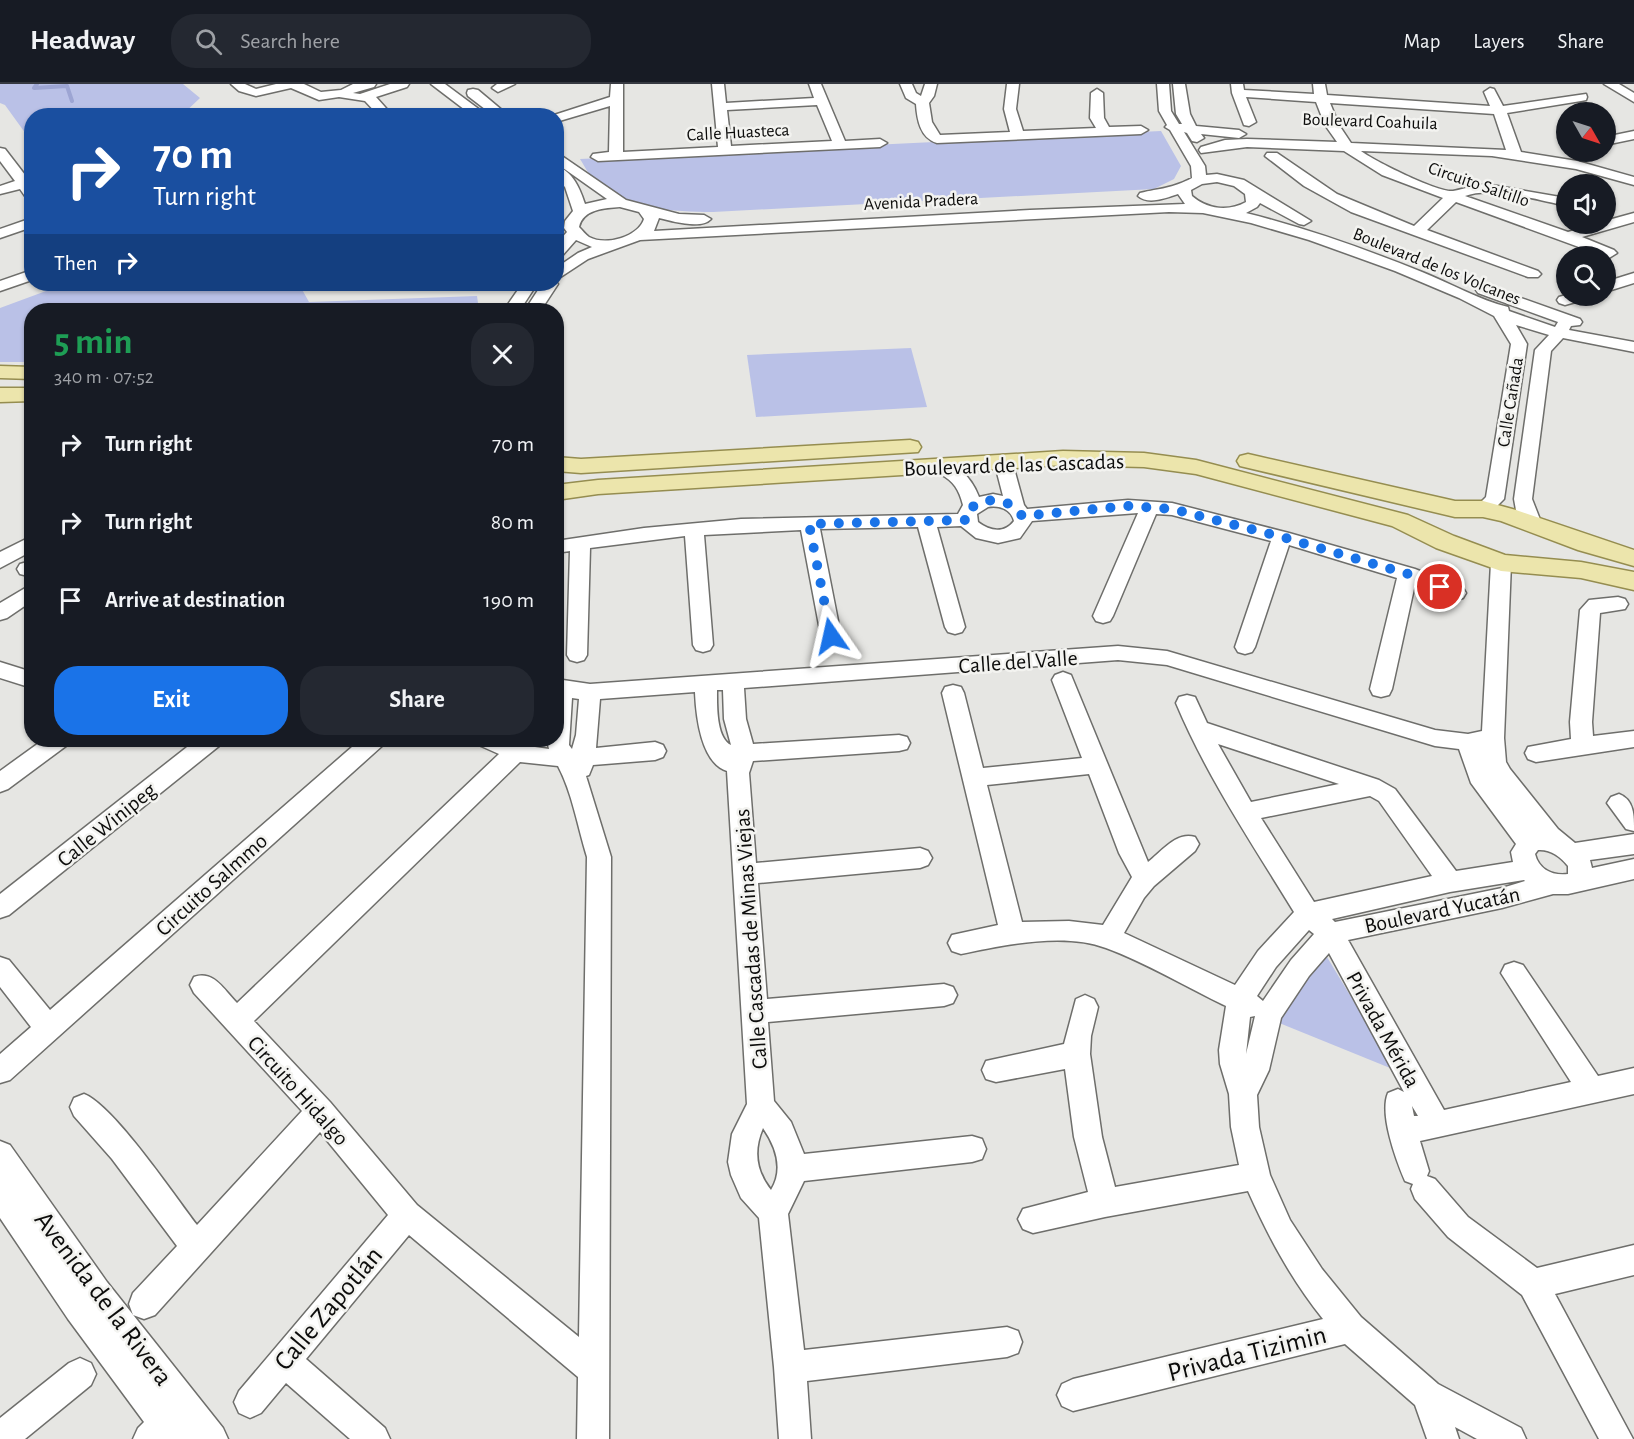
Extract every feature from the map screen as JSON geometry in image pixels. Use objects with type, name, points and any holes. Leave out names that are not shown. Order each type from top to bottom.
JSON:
[{"type":"main road","points":[[0,372],[24,373]]},
{"type":"main road","points":[[0,395],[24,394]]},
{"type":"main road","name":"Boulevard de las Cascadas","points":[[564,465],[1037,440],[1102,439],[1149,442],[1193,449],[1455,509],[1483,509],[1531,522],[1561,535],[1634,558]]},
{"type":"main road","name":"Boulevard de las Cascadas","points":[[564,492],[597,487],[937,465],[1104,458],[1196,467],[1400,520],[1445,542],[1501,563],[1605,573],[1634,581]]},
{"type":"main road","points":[[1445,542],[1436,527],[1437,521],[1440,516],[1455,509]]},
{"type":"main road","points":[[1554,568],[1570,554],[1569,546],[1561,535]]},
{"type":"street","points":[[237,84],[244,91],[252,94],[292,84],[319,96],[344,93],[348,98],[369,90],[403,84]]},
{"type":"street","points":[[437,84],[471,108]]},
{"type":"street","points":[[461,84],[492,108]]},
{"type":"street","points":[[616,156],[617,84]]},
{"type":"street","points":[[718,84],[725,150]]},
{"type":"street","points":[[815,84],[840,145]]},
{"type":"street","points":[[906,84],[911,95],[922,102],[927,126],[936,139],[1141,130]]},
{"type":"street","points":[[922,102],[928,96],[931,84]]},
{"type":"street","points":[[1013,84],[1010,108],[1018,136]]},
{"type":"street","points":[[1163,84],[1165,111],[1198,173],[1236,182]]},
{"type":"street","points":[[1179,84],[1182,114],[1190,129],[1236,182]]},
{"type":"street","points":[[1319,84],[1321,100],[1346,144]]},
{"type":"street","points":[[1610,84],[1628,89],[1634,98]]},
{"type":"street","points":[[1249,122],[1237,89],[1321,100],[1553,102],[1581,97]]},
{"type":"street","points":[[369,90],[381,108]]},
{"type":"street","points":[[1096,93],[1097,118],[1105,132]]},
{"type":"street","points":[[564,116],[618,99]]},
{"type":"street","points":[[719,107],[822,101]]},
{"type":"street","points":[[1494,101],[1514,151]]},
{"type":"street","name":"Boulevard Coahuila","points":[[1172,127],[1255,143],[1346,144],[1514,151],[1556,156]]},
{"type":"street","points":[[1616,139],[1634,135]]},
{"type":"street","name":"Boulevard Coahuila","points":[[1213,158],[1221,138]]},
{"type":"street","name":"Calle Huasteca","points":[[598,157],[880,143]]},
{"type":"street","name":"Circuito Saltillo","points":[[1346,144],[1396,175],[1593,246]]},
{"type":"street","name":"Boulevard Coahuila","points":[[1514,151],[1556,148]]},
{"type":"street","points":[[0,152],[24,183],[0,190]]},
{"type":"street","points":[[1272,156],[1332,197],[1374,216],[1476,250],[1533,274]]},
{"type":"street","points":[[1198,173],[1213,158]]},
{"type":"street","points":[[564,162],[621,203]]},
{"type":"street","name":"Boulevard Coahuila","points":[[1586,162],[1634,181]]},
{"type":"street","name":"Avenida Pradera","points":[[1165,202],[1184,188],[1198,173]]},
{"type":"street","points":[[564,178],[572,186],[579,205]]},
{"type":"street","name":"Boulevard de los Volcanes","points":[[1236,182],[1252,193],[1278,218]]},
{"type":"street","points":[[1184,188],[1185,197],[1189,202],[1204,209]]},
{"type":"street","points":[[1418,231],[1454,196],[1465,191],[1489,189],[1556,200]]},
{"type":"street","points":[[603,191],[579,205],[571,222],[574,233],[589,241],[611,244]]},
{"type":"street","points":[[1227,212],[1247,208],[1252,204],[1254,198],[1252,193]]},
{"type":"street","name":"Avenida Pradera","points":[[564,270],[583,256],[611,244],[677,225],[1165,202],[1227,212]]},
{"type":"street","points":[[579,205],[621,203]]},
{"type":"street","name":"Avenida Pradera","points":[[621,203],[640,207],[677,225]]},
{"type":"street","points":[[641,236],[652,224],[652,217],[647,211]]},
{"type":"street","name":"Boulevard de los Volcanes","points":[[1227,212],[1278,218],[1459,292],[1506,307],[1525,323],[1634,335]]},
{"type":"street","points":[[1569,236],[1629,219]]},
{"type":"street","points":[[0,234],[24,225]]},
{"type":"street","points":[[564,246],[574,233]]},
{"type":"street","points":[[564,254],[583,256]]},
{"type":"street","points":[[0,286],[24,277]]},
{"type":"street","points":[[1616,284],[1634,278]]},
{"type":"street","name":"Calle Cañada","points":[[1483,509],[1495,499],[1519,344],[1506,307]]},
{"type":"street","name":"Boulevard de los Volcanes","points":[[1564,327],[1634,347]]},
{"type":"street","name":"Calle Cañada","points":[[1531,522],[1523,499],[1543,350],[1564,327]]},
{"type":"street","points":[[1519,344],[1543,350]]},
{"type":"street","points":[[1511,400],[1535,406]]},
{"type":"street","points":[[1506,432],[1531,437]]},
{"type":"street","points":[[937,465],[960,477],[968,486],[974,530],[996,537],[1017,531],[1021,526],[1003,461]]},
{"type":"street","points":[[564,546],[741,525],[926,521],[970,513],[993,500],[1018,512],[1150,506],[1172,509],[1282,537],[1408,574],[1456,593]]},
{"type":"street","points":[[1103,616],[1150,506]]},
{"type":"street","points":[[926,521],[955,627]]},
{"type":"street","points":[[809,524],[831,636]]},
{"type":"street","points":[[694,529],[703,645]]},
{"type":"street","points":[[1245,646],[1282,537]]},
{"type":"street","points":[[0,553],[24,539]]},
{"type":"street","points":[[577,654],[580,544]]},
{"type":"street","points":[[0,561],[24,547]]},
{"type":"street","points":[[1501,563],[1493,738],[1495,764],[1550,836],[1569,850],[1581,868],[1565,883],[1543,881],[1528,869],[1523,860],[1523,852],[1531,843],[1544,840],[1569,850],[1634,844]]},
{"type":"street","points":[[1381,689],[1408,574]]},
{"type":"street","points":[[0,613],[24,596]]},
{"type":"street","points":[[1583,746],[1581,722],[1590,610],[1596,605],[1618,604]]},
{"type":"street","name":"Calle del Valle","points":[[564,689],[590,692],[733,683],[1118,653],[1192,664],[1435,738],[1468,742],[1493,738]]},
{"type":"street","points":[[0,670],[24,678]]},
{"type":"street","points":[[1063,680],[1131,853],[1145,879]]},
{"type":"street","name":"Calle Cascadas de Minas Viejas","points":[[733,683],[741,762],[745,874],[761,1106]]},
{"type":"street","points":[[706,684],[708,725],[721,754],[741,762],[899,743]]},
{"type":"street","points":[[590,692],[575,765],[586,818],[599,857],[593,1439]]},
{"type":"street","points":[[953,693],[1012,932]]},
{"type":"street","points":[[1187,703],[1198,729],[1245,812],[1308,914],[1331,933],[1300,968],[1269,1014],[1255,1070],[1243,1094]]},
{"type":"street","points":[[1198,729],[1351,778],[1387,795],[1450,882]]},
{"type":"street","points":[[1536,753],[1634,739]]},
{"type":"street","points":[[1468,742],[1479,777],[1523,836],[1531,843]]},
{"type":"street","points":[[0,783],[49,747]]},
{"type":"street","name":"Calle Winipeg","points":[[0,908],[202,747]]},
{"type":"street","name":"Circuito Salmmo","points":[[0,1071],[366,747]]},
{"type":"street","points":[[505,747],[516,752],[575,765],[655,751]]},
{"type":"street","points":[[560,747],[575,765]]},
{"type":"street","name":"Circuito Hidalgo","points":[[516,752],[236,1021],[320,1111],[407,1215],[595,1371]]},
{"type":"street","points":[[974,778],[1096,765]]},
{"type":"street","points":[[1245,812],[1371,787]]},
{"type":"street","points":[[1619,803],[1634,822]]},
{"type":"street","points":[[1109,937],[1135,891],[1145,879],[1186,844]]},
{"type":"street","points":[[745,874],[920,858]]},
{"type":"street","name":"Boulevard Yucatán","points":[[1308,914],[1450,882],[1528,869]]},
{"type":"street","name":"Boulevard Yucatán","points":[[1331,933],[1634,869]]},
{"type":"street","points":[[1033,1219],[1105,1203],[1256,1176],[1245,1128],[1243,1094],[1233,1064],[1232,1050],[1240,1000],[1267,959],[1308,914]]},
{"type":"street","points":[[961,943],[1012,932],[1042,929],[1085,932],[1109,937],[1269,1014]]},
{"type":"street","name":"Privada Mérida","points":[[1331,933],[1437,1124]]},
{"type":"street","points":[[0,968],[48,1028]]},
{"type":"street","points":[[1514,973],[1591,1090]]},
{"type":"street","points":[[203,985],[236,1021]]},
{"type":"street","points":[[754,1012],[944,995]]},
{"type":"street","points":[[1085,1007],[1078,1036],[1077,1054],[1088,1137],[1105,1203]]},
{"type":"street","points":[[996,1070],[1077,1054]]},
{"type":"street","points":[[1403,1132],[1634,1081]]},
{"type":"street","name":"Privada Mérida","points":[[1398,1102],[1403,1132],[1420,1180],[1458,1227],[1533,1284],[1617,1439]]},
{"type":"street","points":[[773,1211],[784,1198],[791,1181],[791,1156],[785,1134],[761,1106],[751,1121],[744,1141],[743,1168],[750,1191],[773,1211],[790,1367],[795,1439]]},
{"type":"street","points":[[84,1107],[122,1149],[196,1248]]},
{"type":"street","points":[[144,1304],[320,1111]]},
{"type":"street","points":[[792,1169],[972,1149]]},
{"type":"street","name":"Avenida de la Rivera","points":[[0,1155],[87,1300],[169,1427],[210,1438]]},
{"type":"street","name":"Privada Tizimin","points":[[1073,1395],[1350,1328],[1305,1270],[1280,1230],[1256,1176]]},
{"type":"street","name":"Avenida de la Rivera","points":[[0,1193],[87,1300]]},
{"type":"street","name":"Calle Zapotlán","points":[[250,1402],[407,1215]]},
{"type":"street","points":[[1533,1284],[1634,1260]]},
{"type":"street","points":[[1350,1328],[1427,1395],[1510,1439]]},
{"type":"street","points":[[790,1367],[1006,1342]]},
{"type":"street","points":[[285,1361],[374,1439]]},
{"type":"street","points":[[0,1439],[80,1374]]},
{"type":"street","points":[[1427,1395],[1443,1439]]},
{"type":"shaded area","points":[[0,84],[183,84],[200,98],[189,108],[24,108],[24,131],[5,105],[0,103]]},
{"type":"shaded area","points":[[1161,131],[1181,166],[1174,179],[1154,189],[713,212],[667,210],[623,198],[596,182],[580,159]]},
{"type":"shaded area","points":[[46,291],[303,291],[309,302],[477,296],[478,303],[24,303],[24,362],[0,362],[0,308]]},
{"type":"shaded area","points":[[911,348],[927,407],[756,417],[747,355]]},
{"type":"shaded area","points":[[1321,947],[1395,1070],[1262,1016]]},
{"type":"waterway","points":[[37,84],[34,88],[67,86],[72,101]]},
{"type":"route","points":[[831,636],[809,524],[967,520],[969,510],[973,506],[993,500],[1015,507],[1022,516],[1128,506],[1172,509],[1282,537],[1408,574],[1440,587]]}]
